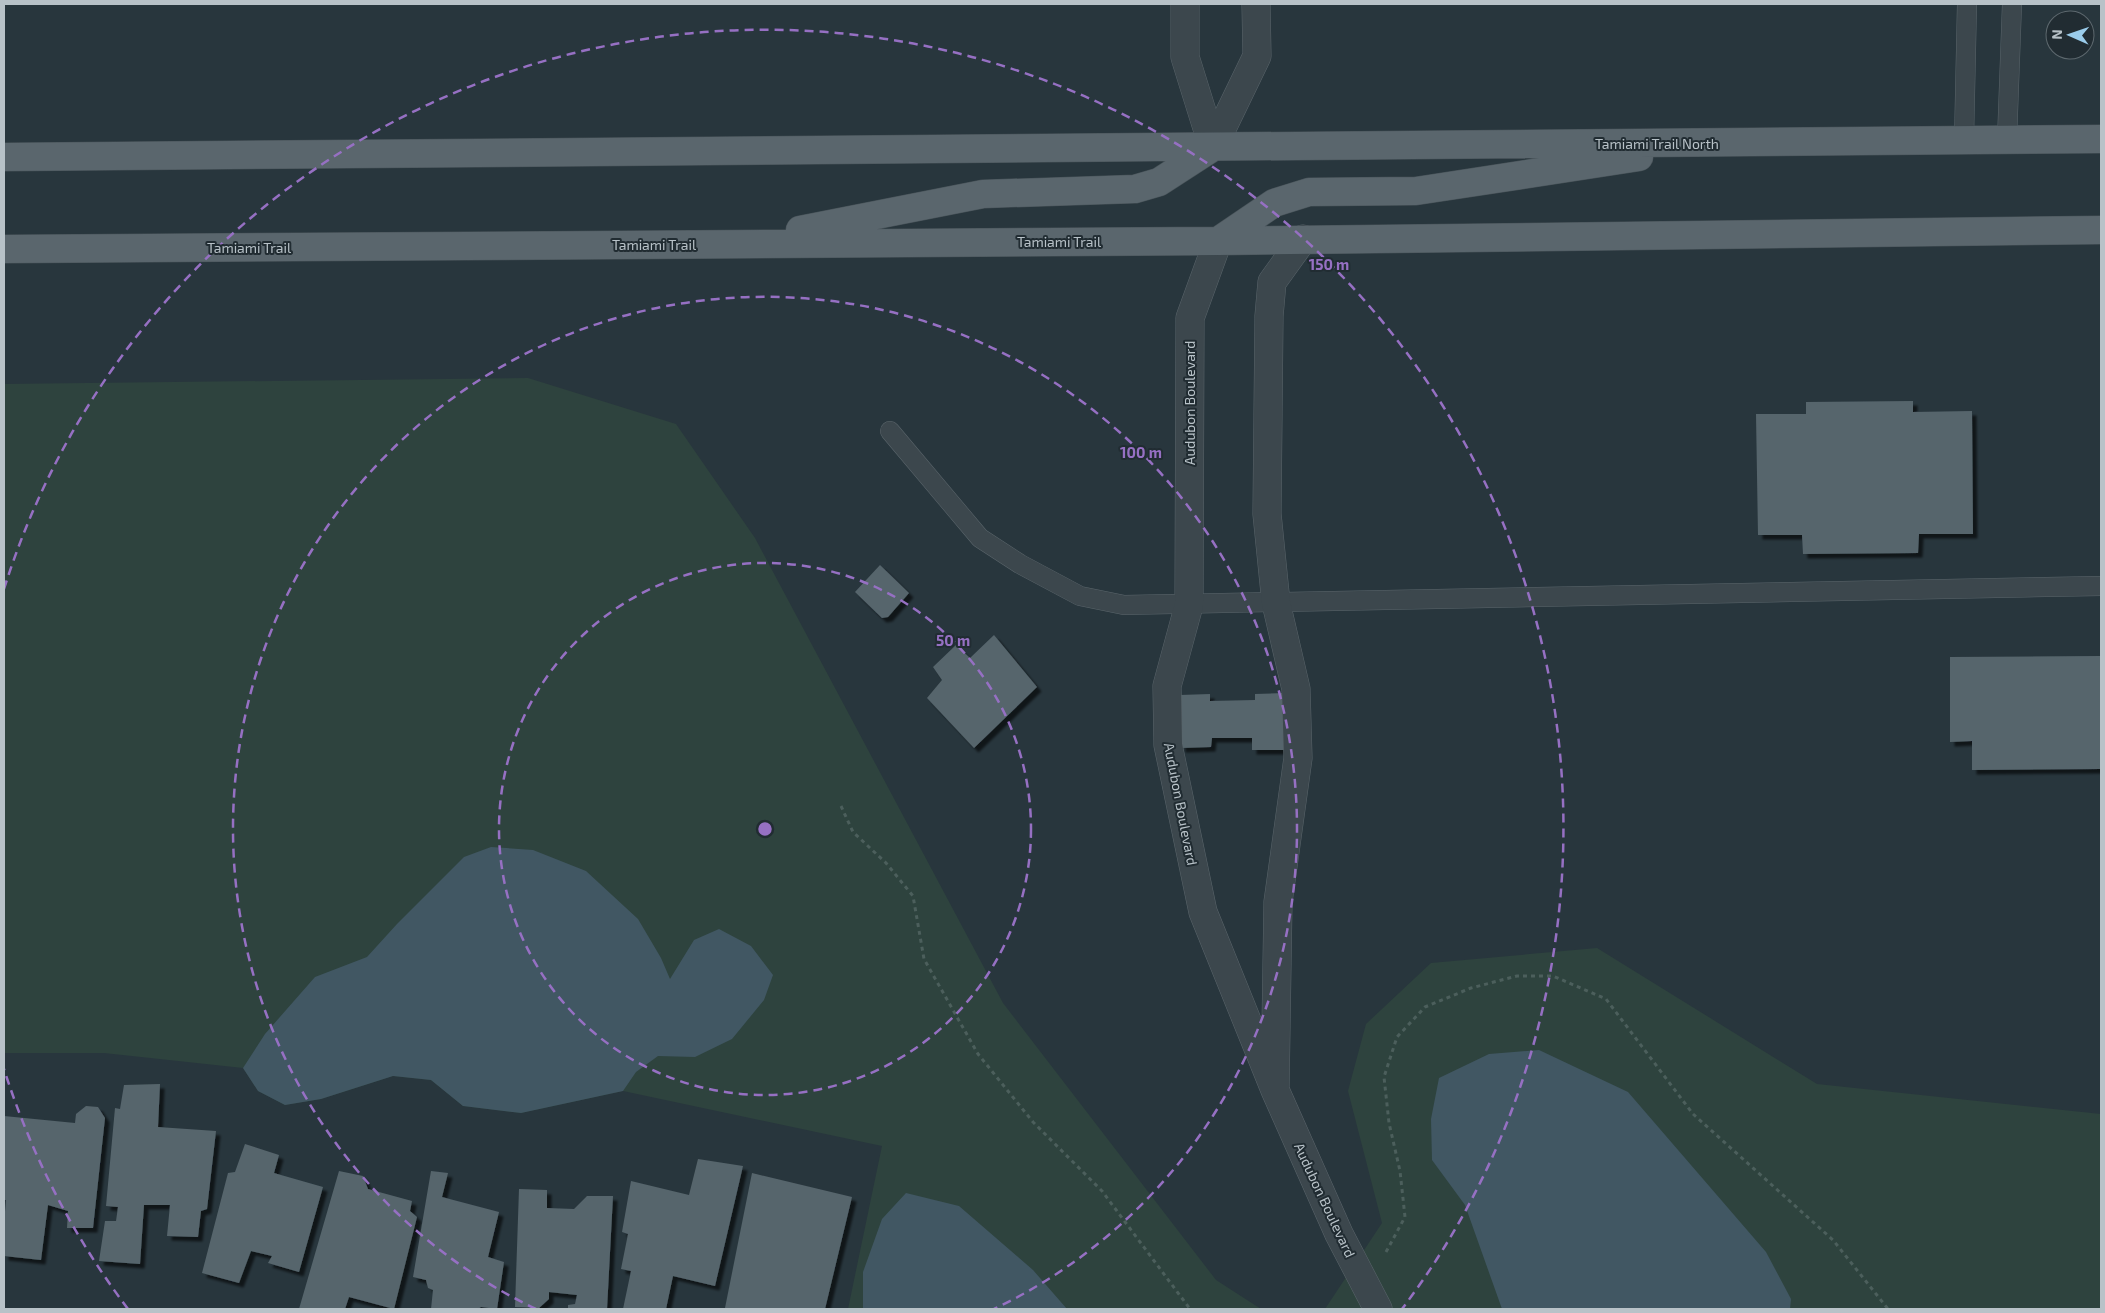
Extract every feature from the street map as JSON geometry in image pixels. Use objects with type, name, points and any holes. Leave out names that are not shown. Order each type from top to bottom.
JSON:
[{"type":"main road","name":"Tamiami Trail North","points":[[1213,147],[2101,139]]},
{"type":"main road","points":[[1218,240],[1274,203],[1308,192],[1416,191],[1740,142]]},
{"type":"main road","points":[[4,157],[1213,147]]},
{"type":"main road","points":[[738,243],[983,194],[1135,189],[1159,182],[1213,147]]},
{"type":"main road","points":[[1303,239],[2101,230]]},
{"type":"main road","name":"Tamiami Trail","points":[[4,249],[1303,239]]},
{"type":"street","points":[[1186,4],[1185,57],[1213,147]]},
{"type":"street","points":[[1213,147],[1257,56],[1256,4]]},
{"type":"street","name":"Audubon Boulevard","points":[[1275,1090],[1278,902],[1298,758],[1296,689],[1276,603],[1267,514],[1269,316],[1272,282],[1303,239]]},
{"type":"street","name":"Audubon Boulevard","points":[[1218,240],[1190,318],[1189,605],[1167,686],[1168,745],[1203,912],[1275,1090],[1339,1234],[1372,1298]]},
{"type":"lane","points":[[1964,140],[1967,4]]},
{"type":"lane","points":[[2007,140],[2012,4]]},
{"type":"lane","points":[[890,432],[980,538],[1020,564],[1080,596],[1124,606],[2101,586]]},
{"type":"path","points":[[841,806],[854,832],[886,863],[912,896],[924,959],[978,1054],[1033,1122],[1102,1191],[1190,1309]]},
{"type":"path","points":[[1372,1298],[1405,1217],[1400,1171],[1389,1123],[1384,1077],[1397,1037],[1424,1007],[1471,988],[1517,976],[1553,976],[1606,999],[1692,1114],[1833,1240],[1888,1309]]},
{"type":"green space","points":[[528,378],[676,424],[755,538],[1003,1003],[1216,1280],[1261,1309],[848,1309],[882,1146],[623,1091],[521,1113],[463,1106],[431,1080],[393,1076],[321,1099],[285,1105],[258,1091],[243,1068],[104,1053],[4,1053],[4,384]]},
{"type":"green space","points":[[1597,948],[1817,1084],[2101,1114],[2101,1309],[1325,1309],[1382,1223],[1348,1091],[1366,1024],[1431,963]]},
{"type":"water","points":[[491,847],[533,850],[586,871],[638,919],[661,958],[670,979],[694,940],[719,929],[751,946],[773,975],[764,1000],[732,1039],[695,1057],[658,1056],[636,1072],[623,1091],[521,1113],[463,1106],[431,1080],[393,1076],[321,1099],[285,1105],[258,1091],[243,1068],[265,1034],[315,977],[367,957],[464,857]]},
{"type":"water","points":[[1539,1050],[1628,1092],[1766,1252],[1791,1299],[1790,1309],[1502,1309],[1465,1205],[1432,1160],[1431,1119],[1439,1078],[1489,1054]]},
{"type":"water","points":[[906,1193],[959,1206],[1033,1270],[1067,1309],[863,1309],[863,1272],[882,1219]]},
{"type":"building","points":[[1913,401],[1913,412],[1972,411],[1973,534],[1919,534],[1918,553],[1803,554],[1802,535],[1758,535],[1756,414],[1806,414],[1806,402]]},
{"type":"building","points":[[880,565],[909,593],[888,617],[882,618],[855,592]]},
{"type":"building","points":[[994,635],[1037,687],[974,748],[927,698],[942,680],[933,667],[956,645],[970,658]]},
{"type":"building","points":[[2101,656],[2101,769],[1972,770],[1972,741],[1950,742],[1950,657]]},
{"type":"building","points":[[1285,693],[1286,750],[1252,750],[1252,738],[1212,738],[1211,747],[1181,748],[1180,695],[1210,694],[1210,701],[1255,700],[1255,694]]},
{"type":"building","points":[[160,1084],[158,1127],[216,1131],[207,1209],[201,1211],[198,1237],[167,1236],[170,1205],[144,1205],[140,1264],[99,1261],[105,1221],[116,1221],[118,1207],[106,1206],[115,1108],[120,1109],[124,1085]]},
{"type":"building","points":[[86,1106],[98,1107],[105,1118],[93,1228],[67,1228],[68,1211],[48,1205],[41,1260],[4,1256],[6,1200],[4,1200],[4,1116],[75,1123],[76,1114]]},
{"type":"building","points":[[245,1144],[279,1155],[274,1173],[323,1187],[299,1272],[268,1263],[272,1256],[251,1251],[239,1283],[202,1273],[228,1173],[235,1172]]},
{"type":"building","points":[[698,1159],[743,1166],[715,1286],[673,1276],[666,1309],[623,1309],[631,1271],[621,1269],[628,1234],[622,1232],[631,1181],[689,1195]]},
{"type":"building","points":[[339,1171],[363,1176],[368,1189],[412,1201],[410,1211],[417,1217],[394,1309],[349,1297],[345,1309],[299,1309]]},
{"type":"building","points":[[431,1171],[448,1173],[442,1197],[499,1212],[488,1257],[504,1262],[497,1309],[481,1307],[478,1309],[431,1309],[433,1290],[428,1288],[426,1280],[413,1277]]},
{"type":"building","points":[[752,1173],[852,1197],[825,1309],[725,1308]]},
{"type":"building","points":[[519,1189],[547,1190],[547,1208],[574,1209],[587,1196],[613,1196],[607,1309],[568,1309],[568,1305],[575,1304],[577,1295],[549,1292],[549,1299],[539,1308],[515,1307]]}]
